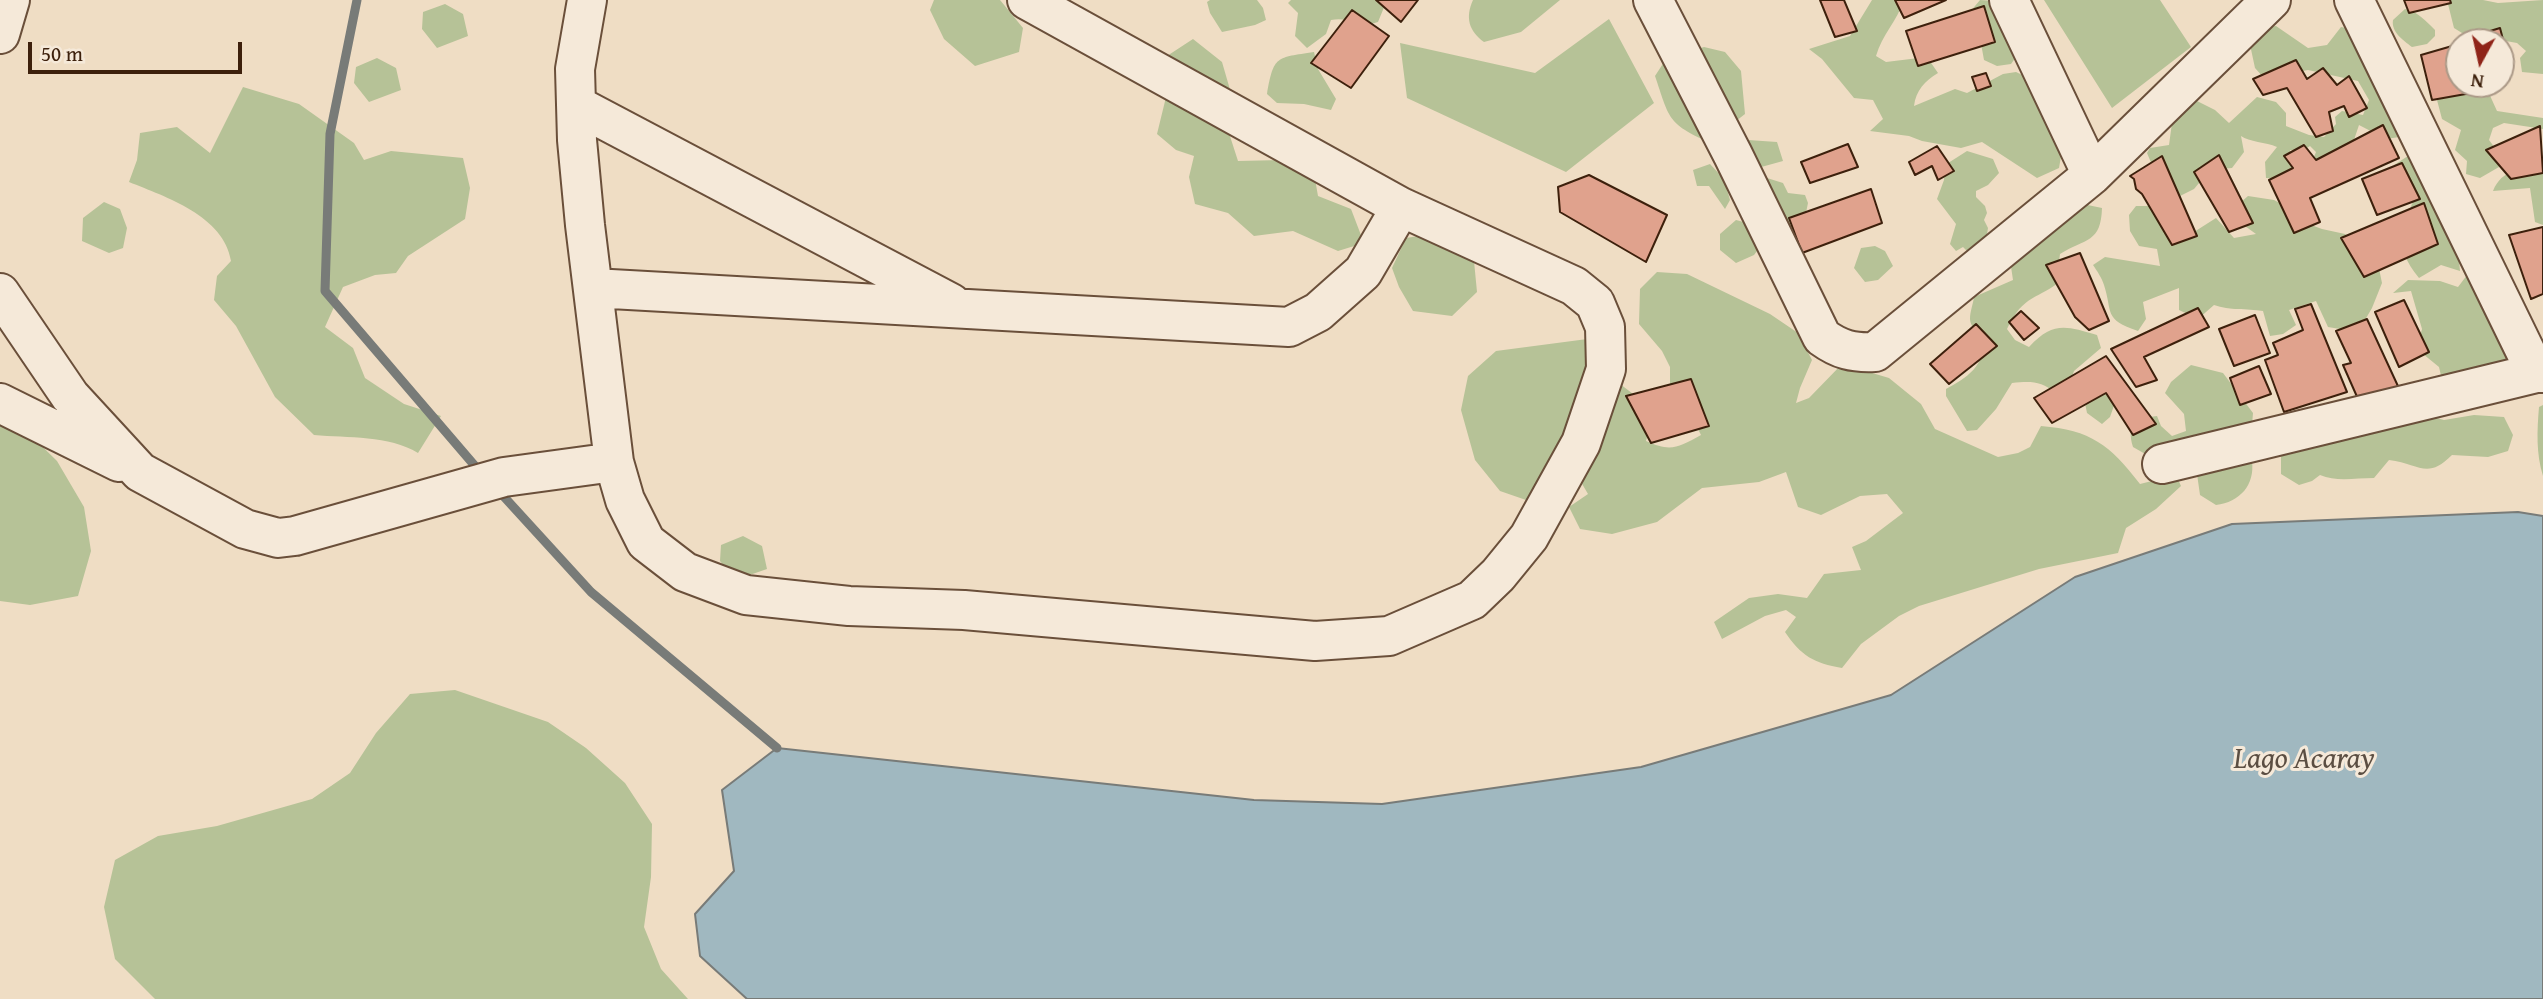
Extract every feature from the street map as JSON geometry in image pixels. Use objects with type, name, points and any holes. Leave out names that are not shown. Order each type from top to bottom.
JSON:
[{"type":"street","points":[[0,34],[10,0]]},
{"type":"street","points":[[587,0],[575,69],[578,152],[614,462],[625,500],[646,542],[685,572],[746,595],[849,606],[964,610],[1315,641],[1389,636],[1472,600],[1529,537],[1581,443],[1606,369],[1605,327],[1595,303],[1574,286],[1401,207],[1027,0]]},
{"type":"street","points":[[1653,0],[1822,337],[1837,348],[1857,353],[1875,352],[2092,175],[2272,0]]},
{"type":"street","points":[[2009,0],[2092,175]]},
{"type":"street","points":[[2162,464],[2540,373],[2354,0]]},
{"type":"street","points":[[576,105],[962,309]]},
{"type":"street","points":[[593,288],[1289,327],[1318,312],[1363,272],[1401,207]]},
{"type":"street","points":[[0,293],[70,396],[139,472]]},
{"type":"street","points":[[0,403],[139,472],[245,529],[278,538],[295,536],[489,481],[614,462]]},
{"type":"green space","points":[[934,0],[1000,0],[1023,28],[1019,52],[975,66],[944,39],[930,10]]},
{"type":"green space","points":[[1257,0],[1263,8],[1266,20],[1222,32],[1210,13],[1207,2]]},
{"type":"green space","points":[[1291,0],[1387,0],[1378,22],[1364,24],[1331,20],[1326,34],[1307,48],[1295,36],[1298,13],[1288,3]]},
{"type":"green space","points":[[1473,0],[1560,0],[1521,32],[1484,42],[1470,24],[1469,13]]},
{"type":"green space","points":[[1872,0],[1904,0],[1876,56],[1886,62],[1927,57],[1938,73],[1922,86],[1914,106],[1955,89],[1967,93],[2003,74],[2016,72],[2037,82],[2064,139],[2059,168],[2037,178],[1982,142],[1961,148],[1909,136],[1870,131],[1883,119],[1873,100],[1854,98],[1822,59],[1809,49],[1850,36]]},
{"type":"green space","points":[[1980,0],[1994,1],[2016,57],[2011,64],[1997,66],[1984,60],[1980,38],[1970,12]]},
{"type":"green space","points":[[2044,0],[2160,0],[2191,47],[2112,108]]},
{"type":"green space","points":[[2447,0],[2483,0],[2498,3],[2543,0],[2543,74],[2522,72],[2520,58],[2526,51],[2515,43],[2515,28],[2454,28]]},
{"type":"green space","points":[[445,4],[463,14],[468,36],[437,48],[422,29],[423,12]]},
{"type":"green space","points":[[2405,9],[2417,14],[2435,30],[2435,36],[2427,44],[2412,47],[2396,32],[2393,20]]},
{"type":"green space","points":[[1609,19],[1654,103],[1566,172],[1407,98],[1400,43],[1535,73]]},
{"type":"green space","points":[[2276,26],[2308,48],[2327,45],[2341,27],[2363,31],[2406,136],[2386,139],[2359,125],[2352,146],[2311,164],[2316,152],[2310,146],[2302,151],[2290,150],[2294,163],[2286,179],[2266,178],[2265,162],[2277,147],[2241,136],[2244,152],[2232,168],[2210,170],[2194,189],[2178,197],[2155,172],[2147,153],[2150,148],[2169,145],[2172,123],[2193,99],[2215,110],[2229,123],[2257,97],[2276,102],[2286,113],[2286,126],[2309,135],[2324,137],[2336,124],[2335,117],[2342,111],[2363,115],[2369,100],[2358,81],[2308,70],[2264,78],[2255,68],[2249,40],[2258,28]]},
{"type":"green space","points":[[1193,39],[1222,62],[1231,93],[1228,130],[1238,161],[1282,160],[1315,179],[1318,196],[1351,209],[1364,243],[1338,251],[1293,231],[1254,236],[1228,213],[1195,204],[1189,177],[1194,156],[1176,150],[1157,134],[1167,93],[1167,56]]},
{"type":"green space","points":[[1704,47],[1725,52],[1741,71],[1745,114],[1709,142],[1685,130],[1671,118],[1655,76],[1666,59]]},
{"type":"green space","points":[[1314,52],[1318,69],[1336,99],[1331,110],[1304,104],[1277,103],[1267,94],[1272,72],[1279,61]]},
{"type":"green space","points":[[377,58],[396,68],[401,90],[369,102],[354,83],[356,67]]},
{"type":"green space","points":[[243,87],[299,104],[354,143],[364,160],[391,151],[463,158],[470,188],[465,219],[408,256],[396,273],[375,275],[343,287],[325,327],[353,348],[365,378],[404,404],[441,416],[418,453],[381,440],[314,435],[275,397],[236,326],[214,300],[217,276],[231,261],[226,245],[217,232],[191,210],[129,182],[137,160],[140,133],[177,127],[210,153]]},
{"type":"green space","points":[[2445,95],[2445,98],[2491,98],[2497,111],[2543,118],[2543,129],[2504,123],[2493,128],[2489,140],[2495,148],[2499,167],[2480,178],[2466,174],[2467,161],[2455,150],[2461,130],[2442,119],[2437,100]]},
{"type":"green space","points":[[1748,140],[1777,142],[1783,161],[1754,169],[1743,153]]},
{"type":"green space","points":[[1967,151],[1993,159],[1999,173],[1988,185],[1976,191],[1976,197],[1985,206],[1987,213],[1984,220],[1988,228],[1986,240],[1968,252],[1963,247],[1956,251],[1950,244],[1956,224],[1937,199],[1944,180],[1945,165]]},
{"type":"green space","points":[[2408,156],[2420,157],[2458,250],[2460,271],[2441,265],[2419,278],[2405,255],[2403,236],[2417,190],[2394,179],[2394,165]]},
{"type":"green space","points":[[1710,164],[1724,179],[1730,200],[1725,209],[1709,186],[1697,186],[1693,170]]},
{"type":"green space","points":[[2543,167],[2543,225],[2535,222],[2530,188],[2493,191],[2502,178],[2513,171]]},
{"type":"green space","points":[[1767,178],[1783,183],[1788,193],[1805,195],[1808,203],[1802,232],[1767,238],[1754,255],[1736,263],[1720,250],[1720,234],[1736,220],[1755,225],[1759,187]]},
{"type":"green space","points":[[2248,196],[2274,200],[2293,210],[2300,221],[2345,234],[2353,242],[2376,254],[2382,283],[2358,332],[2328,327],[2316,301],[2289,310],[2296,325],[2283,334],[2270,336],[2263,311],[2214,305],[2198,319],[2179,310],[2179,288],[2143,302],[2146,319],[2138,331],[2114,319],[2103,282],[2093,265],[2105,257],[2160,266],[2157,249],[2139,246],[2130,231],[2129,215],[2136,206],[2152,206],[2183,239],[2216,218],[2234,238],[2256,234],[2238,221],[2233,209]]},
{"type":"green space","points":[[104,202],[120,209],[127,228],[123,248],[109,253],[82,241],[83,218]]},
{"type":"green space","points":[[2078,203],[2102,208],[2099,228],[2090,238],[2060,254],[2058,269],[2063,279],[2025,303],[2007,329],[2015,340],[2029,347],[2053,329],[2077,329],[2097,335],[2101,348],[2074,371],[2067,390],[2056,393],[2036,383],[2012,383],[1996,409],[1977,430],[1967,431],[1946,396],[1946,389],[1974,370],[1981,356],[1980,339],[1970,322],[1974,297],[2013,280],[2010,260]]},
{"type":"green space","points":[[1425,235],[1474,261],[1477,292],[1452,316],[1413,311],[1392,268],[1406,238]]},
{"type":"green space","points":[[1875,246],[1885,251],[1893,266],[1878,280],[1865,282],[1854,268],[1861,248]]},
{"type":"green space","points":[[2474,266],[2516,361],[2443,384],[2439,367],[2417,349],[2422,329],[2411,291],[2393,293],[2408,280],[2440,281],[2458,287]]},
{"type":"green space","points":[[1657,272],[1687,274],[1770,314],[1798,333],[1812,360],[1796,403],[1809,398],[1842,364],[1889,378],[1921,404],[1935,429],[1998,457],[2018,453],[2030,447],[2041,426],[2058,428],[2073,431],[2098,442],[2119,459],[2140,484],[2176,475],[2181,486],[2156,509],[2126,528],[2118,553],[2039,569],[1919,606],[1899,616],[1861,644],[1842,668],[1816,661],[1797,647],[1785,632],[1796,617],[1786,610],[1765,616],[1722,639],[1714,622],[1749,598],[1778,594],[1807,598],[1824,574],[1861,570],[1852,547],[1866,541],[1903,513],[1887,494],[1860,496],[1821,515],[1798,507],[1786,472],[1759,482],[1702,488],[1657,522],[1612,534],[1580,529],[1569,507],[1588,494],[1581,482],[1526,500],[1500,491],[1475,460],[1461,410],[1468,376],[1496,351],[1595,338],[1620,384],[1645,403],[1650,426],[1646,441],[1661,447],[1674,447],[1701,435],[1692,417],[1670,392],[1670,367],[1662,351],[1639,324],[1640,289]]},
{"type":"green space","points":[[2191,365],[2223,373],[2253,413],[2252,425],[2147,455],[2133,447],[2132,428],[2143,419],[2157,416],[2161,426],[2172,436],[2186,431],[2184,414],[2165,393],[2171,382]]},
{"type":"green space","points":[[2098,383],[2117,397],[2110,417],[2102,424],[2087,413],[2084,398]]},
{"type":"green space","points":[[0,405],[57,461],[84,507],[91,551],[78,596],[30,605],[0,601]]},
{"type":"green space","points":[[2543,405],[2543,476],[2538,433],[2539,407]]},
{"type":"green space","points":[[2405,410],[2444,420],[2474,415],[2504,417],[2513,435],[2508,451],[2488,457],[2452,455],[2443,463],[2429,469],[2389,460],[2374,478],[2339,479],[2320,475],[2299,485],[2281,474],[2281,457],[2286,444]]},
{"type":"green space","points":[[2252,461],[2251,478],[2239,496],[2216,505],[2200,495],[2197,474]]},
{"type":"green space","points":[[743,536],[762,546],[767,569],[735,580],[720,561],[721,545]]},
{"type":"green space","points":[[455,690],[548,722],[586,748],[625,783],[652,824],[651,877],[644,927],[661,969],[688,999],[155,999],[115,959],[104,907],[115,860],[158,836],[217,826],[312,799],[350,773],[376,733],[410,694]]},
{"type":"water","name":"Lago Acaray","points":[[2518,512],[2543,516],[2543,999],[747,999],[700,956],[695,914],[734,871],[722,790],[777,748],[1254,800],[1382,804],[1641,767],[1891,695],[2075,577],[2232,524]]},
{"type":"building","points":[[1376,0],[1418,0],[1401,22]]},
{"type":"building","points":[[1820,0],[1844,0],[1857,31],[1835,37]]},
{"type":"building","points":[[1895,0],[1946,0],[1904,18]]},
{"type":"building","points":[[2404,0],[2450,0],[2451,3],[2409,13]]},
{"type":"building","points":[[1984,6],[1995,42],[1918,66],[1906,31]]},
{"type":"building","points":[[1352,10],[1389,36],[1351,88],[1311,63]]},
{"type":"building","points":[[2445,48],[2445,98],[2432,100],[2421,55]]},
{"type":"building","points":[[2296,60],[2307,79],[2323,68],[2337,85],[2349,76],[2367,108],[2349,117],[2344,106],[2329,112],[2333,131],[2316,137],[2287,88],[2263,95],[2253,79]]},
{"type":"building","points":[[1986,73],[1991,86],[1977,91],[1972,77]]},
{"type":"building","points":[[2383,125],[2399,158],[2310,198],[2320,222],[2294,233],[2269,180],[2293,168],[2284,156],[2304,145],[2316,160]]},
{"type":"building","points":[[2540,126],[2543,173],[2511,179],[2486,150]]},
{"type":"building","points":[[1848,144],[1858,167],[1810,183],[1801,162]]},
{"type":"building","points":[[1937,146],[1954,171],[1938,180],[1932,166],[1915,175],[1909,162]]},
{"type":"building","points":[[2219,155],[2253,223],[2229,232],[2194,172]]},
{"type":"building","points":[[2162,156],[2197,236],[2172,245],[2130,176]]},
{"type":"building","points":[[2402,163],[2420,199],[2377,215],[2362,179]]},
{"type":"building","points":[[1589,175],[1667,215],[1646,262],[1560,212],[1558,187]]},
{"type":"building","points":[[1871,189],[1882,223],[1802,253],[1789,218]]},
{"type":"building","points":[[2424,203],[2438,244],[2364,277],[2341,238]]},
{"type":"building","points":[[2543,227],[2543,294],[2531,299],[2509,235]]},
{"type":"building","points":[[2080,253],[2109,321],[2089,330],[2075,317],[2046,265]]},
{"type":"building","points":[[2404,300],[2429,352],[2399,367],[2375,312]]},
{"type":"building","points":[[2311,304],[2347,392],[2284,412],[2265,360],[2278,355],[2273,343],[2303,330],[2295,309]]},
{"type":"building","points":[[2198,308],[2209,327],[2144,357],[2157,380],[2136,387],[2111,349]]},
{"type":"building","points":[[2021,311],[2039,328],[2024,340],[2009,322]]},
{"type":"building","points":[[2255,315],[2270,353],[2234,366],[2219,329]]},
{"type":"building","points":[[2367,319],[2403,397],[2362,408],[2343,365],[2351,363],[2336,331]]},
{"type":"building","points":[[1976,324],[1997,346],[1949,384],[1930,364]]},
{"type":"building","points":[[2106,356],[2156,424],[2133,435],[2106,393],[2052,423],[2034,398]]},
{"type":"building","points":[[2259,366],[2271,394],[2240,405],[2230,378]]},
{"type":"building","points":[[1691,379],[1709,426],[1651,443],[1626,396]]},
{"type":"waterway","points":[[357,0],[330,134],[325,291],[481,473]]},
{"type":"waterway","points":[[496,488],[591,592],[777,748]]}]
